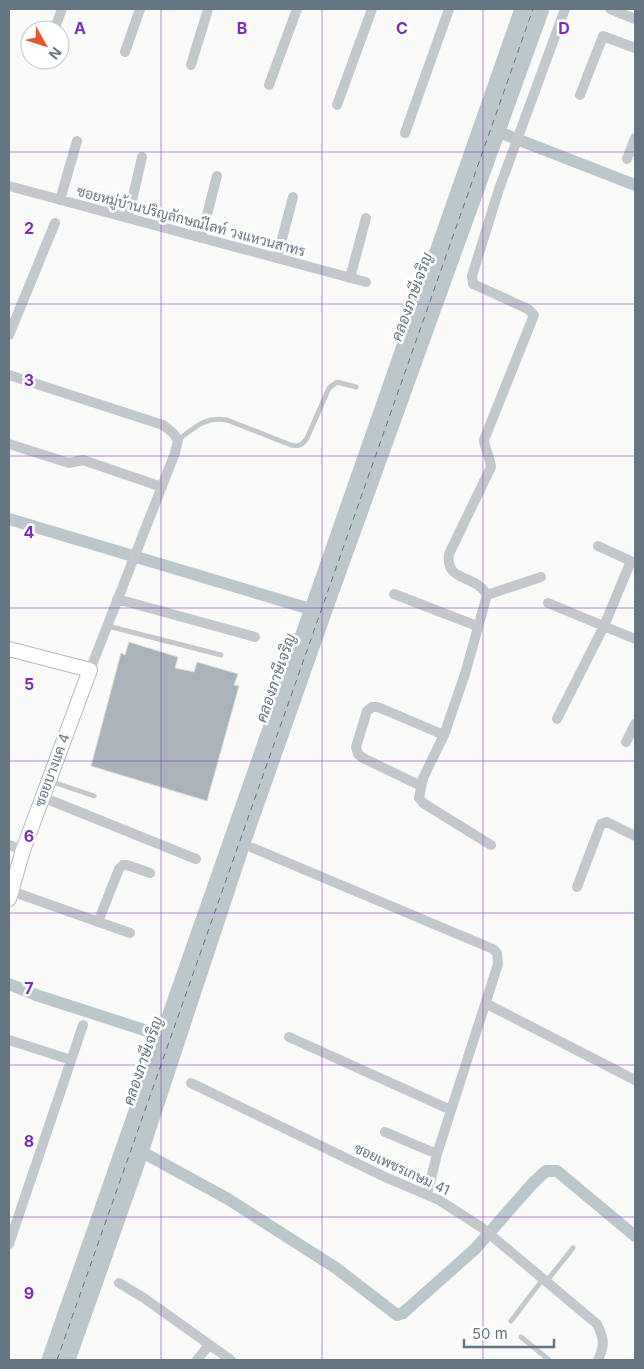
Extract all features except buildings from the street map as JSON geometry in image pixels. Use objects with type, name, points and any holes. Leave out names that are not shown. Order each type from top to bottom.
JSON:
[{"type":"street","points":[[126,52],[140,9]]},
{"type":"street","points":[[191,65],[208,9]]},
{"type":"street","points":[[270,86],[297,9]]},
{"type":"street","points":[[337,105],[372,9]]},
{"type":"street","points":[[405,132],[449,9]]},
{"type":"street","points":[[486,594],[480,586],[452,571],[447,564],[449,554],[491,467],[490,459],[484,449],[484,440],[534,315],[528,309],[474,284],[472,276],[499,189],[565,9]]},
{"type":"street","points":[[610,9],[635,19]]},
{"type":"street","points":[[580,95],[603,36],[635,48]]},
{"type":"street","points":[[627,159],[635,138]]},
{"type":"street","points":[[60,200],[77,141]]},
{"type":"street","points":[[128,218],[142,157]]},
{"type":"street","points":[[201,238],[218,176]]},
{"type":"street","name":"ซอยหมู่บ้านปริญลักษณ์ไลท์ วงแหวนสาทร","points":[[9,186],[366,282]]},
{"type":"street","points":[[277,258],[293,197]]},
{"type":"street","points":[[350,278],[366,218]]},
{"type":"street","points":[[9,335],[55,223]]},
{"type":"street","points":[[9,375],[163,425],[178,440],[162,487],[90,670],[9,649]]},
{"type":"street","points":[[9,444],[69,463],[83,460],[162,487]]},
{"type":"street","points":[[557,718],[604,626],[633,562],[598,546]]},
{"type":"street","points":[[486,594],[541,577]]},
{"type":"street","points":[[394,594],[477,626]]},
{"type":"street","points":[[486,594],[465,674],[444,734],[420,786],[418,798],[423,804],[491,845]]},
{"type":"street","points":[[117,599],[255,638]]},
{"type":"street","points":[[548,603],[635,639]]},
{"type":"street","name":"ซอยบางแค 4","points":[[10,895],[23,850],[90,670]]},
{"type":"street","points":[[420,786],[358,754],[356,747],[367,711],[372,707],[378,707],[444,734]]},
{"type":"street","points":[[626,742],[635,724]]},
{"type":"street","points":[[42,797],[196,858]]},
{"type":"street","points":[[577,887],[601,824],[607,822],[635,836]]},
{"type":"street","points":[[9,845],[23,850]]},
{"type":"street","points":[[253,848],[493,949],[497,953],[498,964],[437,1154],[427,1195]]},
{"type":"street","points":[[98,922],[119,869],[127,865],[150,873]]},
{"type":"street","points":[[10,895],[130,933]]},
{"type":"street","points":[[486,1004],[635,1080]]},
{"type":"street","points":[[9,1244],[83,1025]]},
{"type":"street","points":[[289,1037],[451,1110]]},
{"type":"street","points":[[9,1040],[71,1060]]},
{"type":"street","name":"ซอยเพชรเกษม 41","points":[[191,1083],[385,1177],[439,1200],[481,1227],[597,1324],[602,1335],[603,1349],[598,1360]]},
{"type":"street","points":[[385,1132],[437,1154]]},
{"type":"street","points":[[119,1283],[144,1298],[231,1360]]},
{"type":"street","points":[[197,1360],[209,1345]]},
{"type":"lane","points":[[178,440],[203,422],[217,418],[298,447],[307,438],[329,388],[337,382],[356,387]]},
{"type":"lane","points":[[107,626],[221,655]]},
{"type":"lane","points":[[48,781],[94,796]]},
{"type":"lane","points":[[511,1321],[573,1248]]},
{"type":"lane","points":[[521,1337],[549,1360]]},
{"type":"shaded area","points":[[514,9],[550,9],[251,843],[141,1176],[76,1360],[41,1360]]},
{"type":"waterway","points":[[491,129],[635,185]]},
{"type":"waterway","points":[[9,519],[317,611]]},
{"type":"waterway","name":"คลองภาษีเจริญ","points":[[9,984],[36,995],[169,1038]]},
{"type":"waterway","points":[[133,1147],[228,1199],[336,1268],[397,1315],[403,1313],[475,1249],[533,1183],[546,1171],[557,1171],[635,1236]]},
{"type":"ferry route","points":[[57,1360],[533,9]]}]
